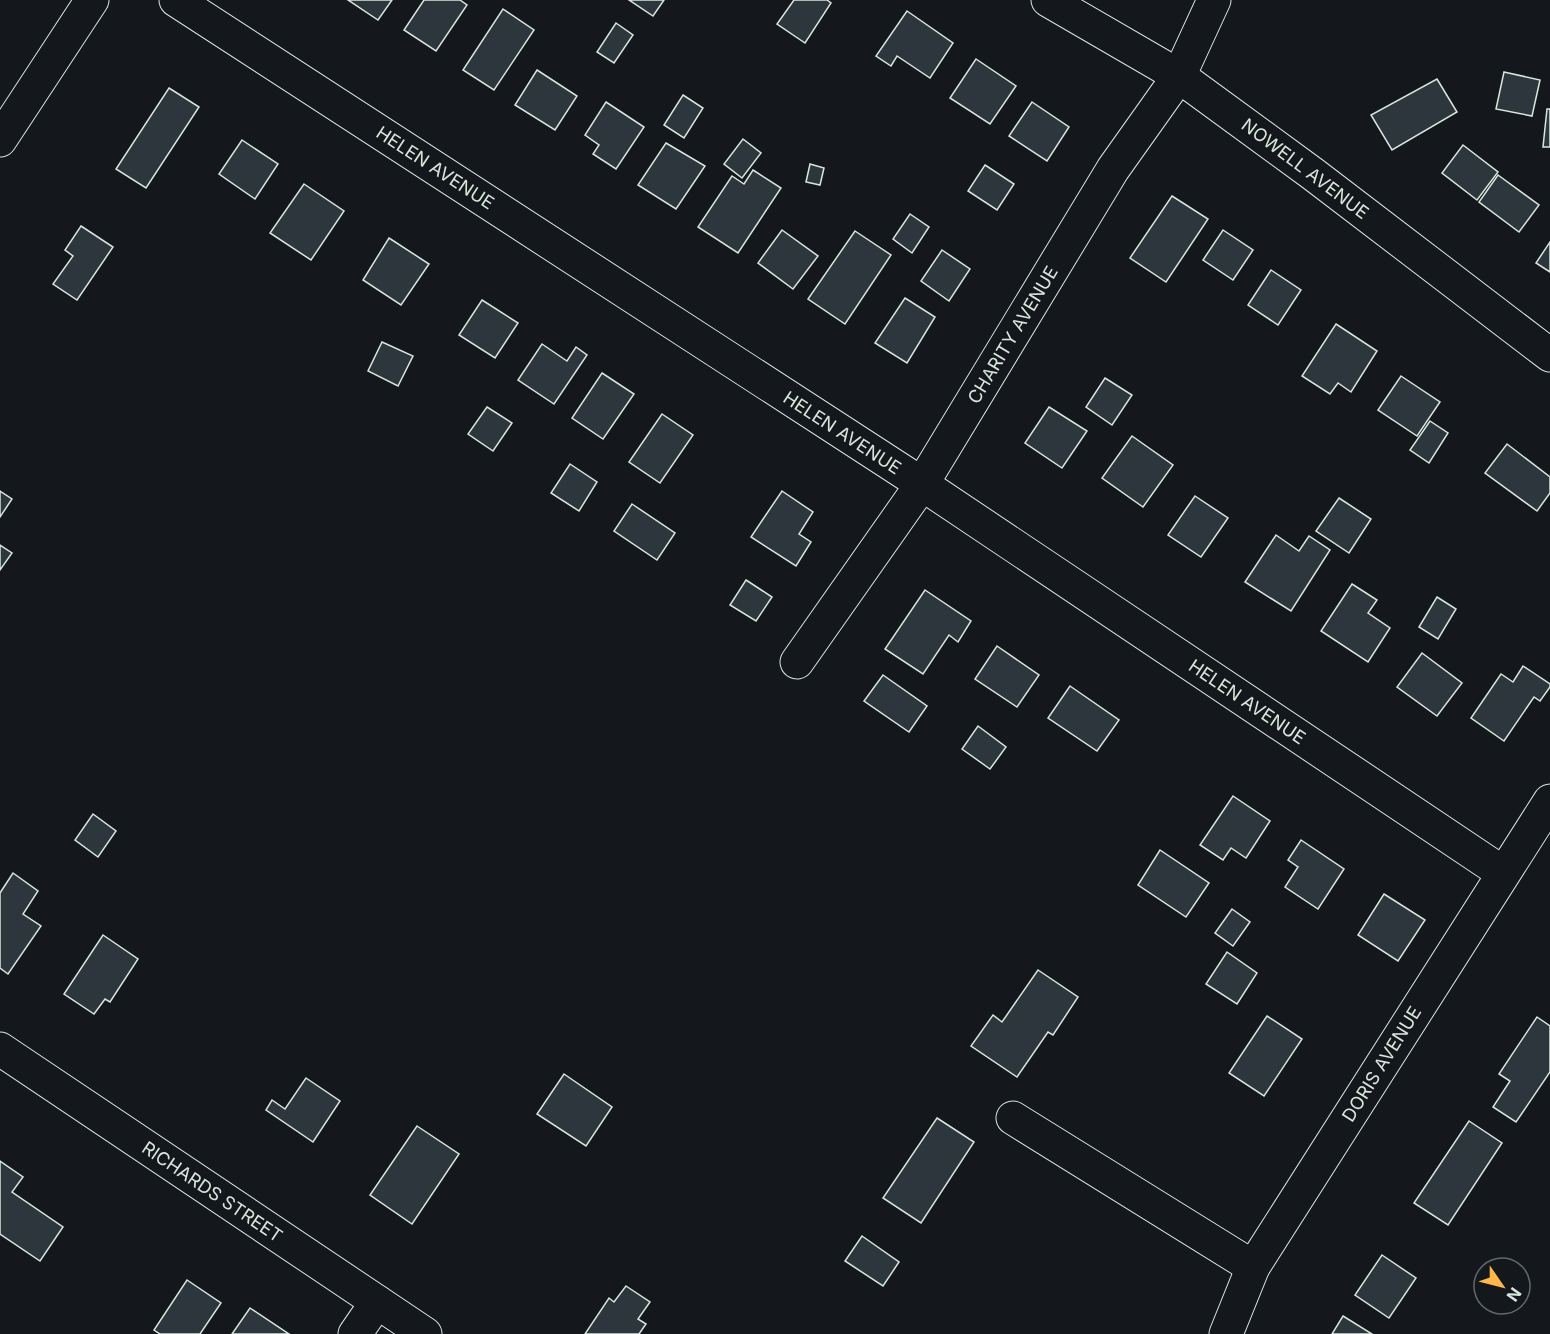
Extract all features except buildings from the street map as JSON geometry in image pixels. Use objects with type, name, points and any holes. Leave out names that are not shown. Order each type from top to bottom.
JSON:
[{"type":"street","points":[[0,140],[92,0]]},
{"type":"street","name":"HELEN AVENUE","points":[[176,0],[922,484],[1503,873]]},
{"type":"street","name":"NOWELL AVENUE","points":[[1048,0],[1179,76],[1313,174],[1550,355]]},
{"type":"street","name":"CHARITY AVENUE","points":[[797,662],[922,484],[1113,169],[1179,76],[1214,0]]},
{"type":"street","name":"DORIS AVENUE","points":[[1226,1334],[1253,1267],[1550,801]]},
{"type":"street","name":"RICHARDS STREET","points":[[0,1049],[425,1334]]},
{"type":"street","points":[[1013,1118],[1253,1267]]},
{"type":"street","points":[[355,1334],[376,1302]]}]
